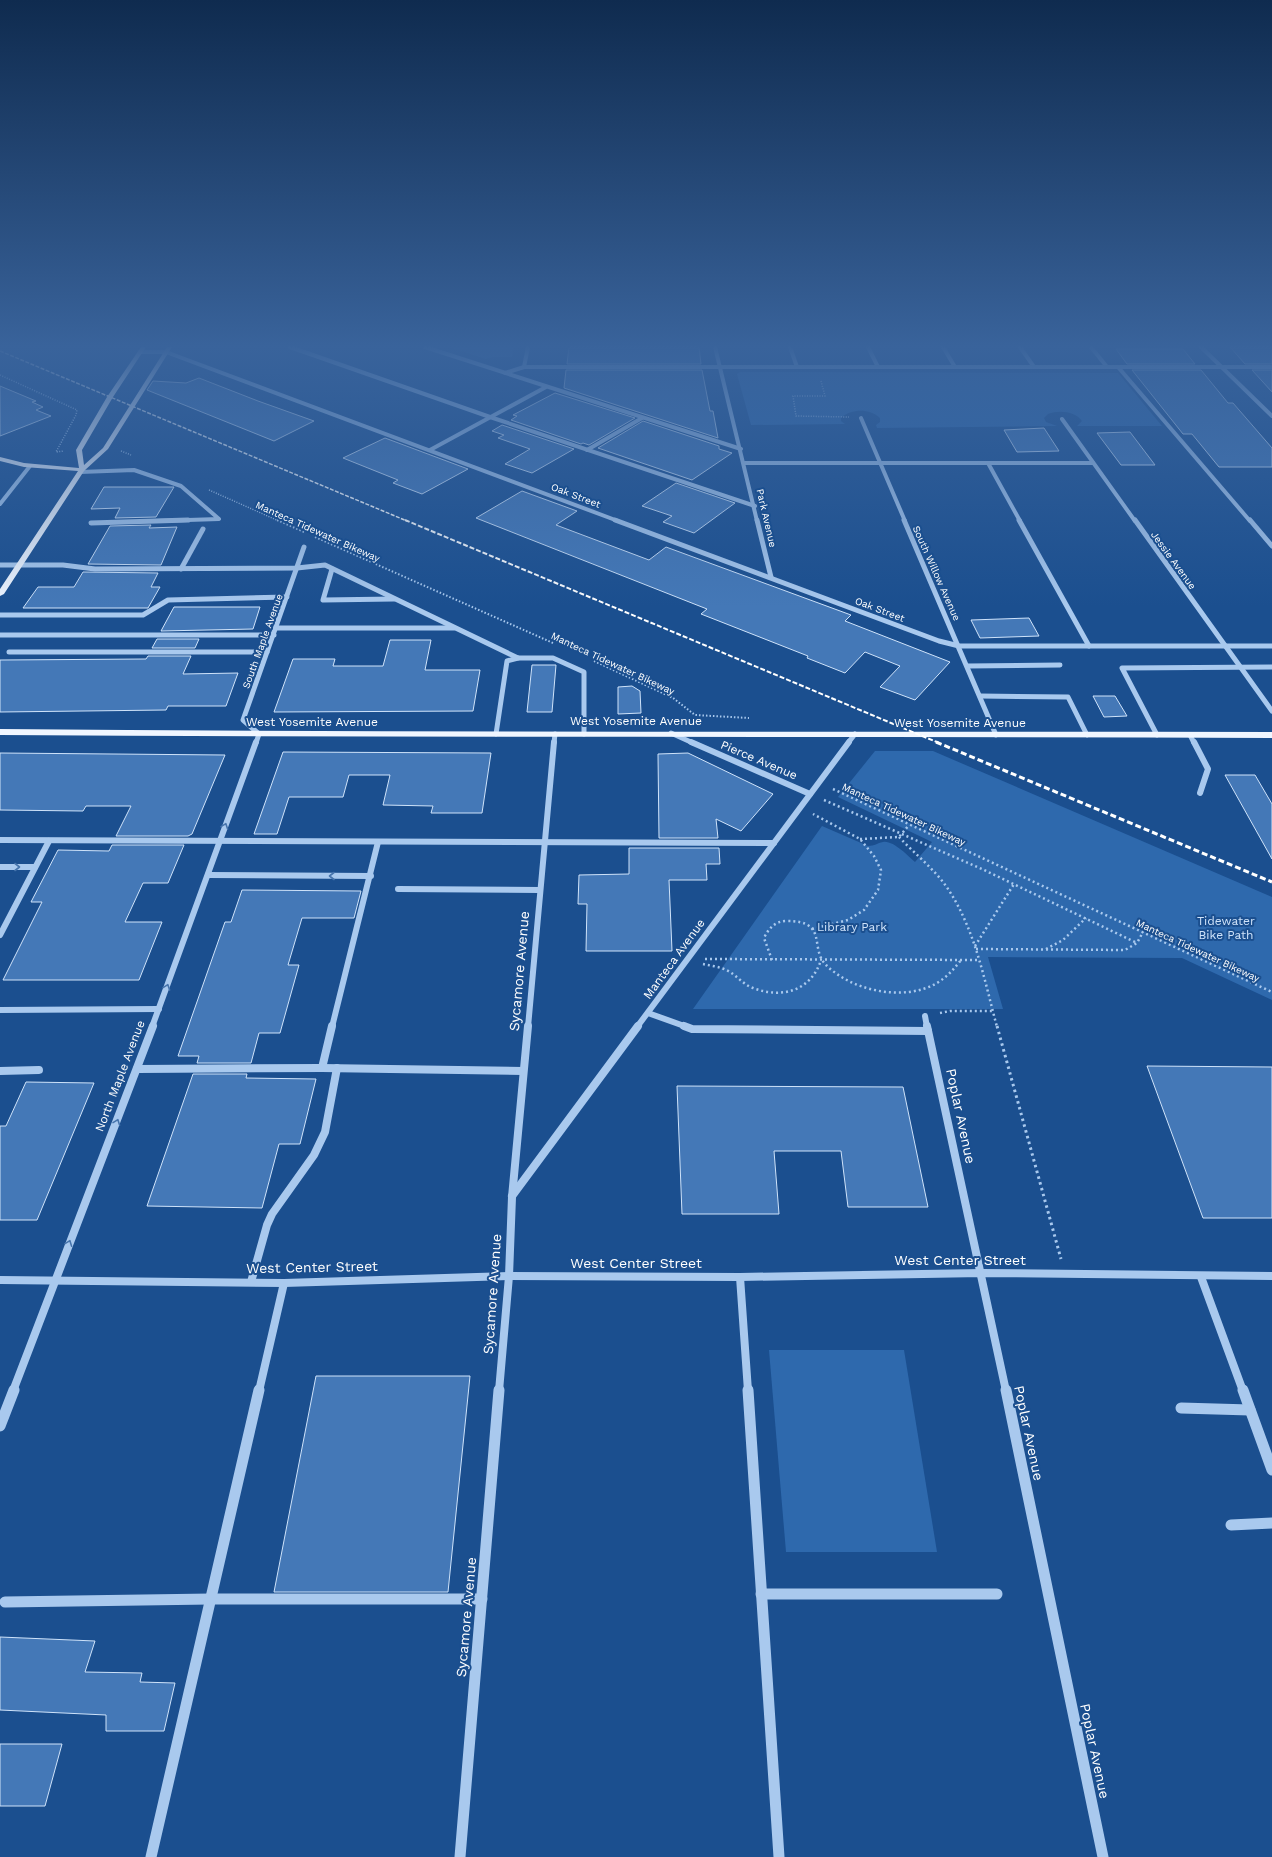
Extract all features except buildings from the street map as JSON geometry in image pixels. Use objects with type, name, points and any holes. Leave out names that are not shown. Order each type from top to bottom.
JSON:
[{"type":"main road","points":[[81,471],[79,450],[89,434]]},
{"type":"main road","points":[[0,594],[81,471],[105,449],[115,434]]},
{"type":"main road","points":[[0,459],[30,466],[81,471]]},
{"type":"main road","name":"West Yosemite Avenue","points":[[0,732],[259,734],[752,733],[1272,735]]},
{"type":"street","name":"Oak Street","points":[[388,434],[939,641],[959,646],[1272,646]]},
{"type":"street","points":[[430,450],[461,434]]},
{"type":"street","points":[[537,434],[755,506]]},
{"type":"street","points":[[587,450],[615,434]]},
{"type":"street","points":[[692,434],[741,449]]},
{"type":"street","name":"Park Avenue","points":[[737,434],[771,577]]},
{"type":"street","name":"South Willow Avenue","points":[[867,434],[968,666],[996,735]]},
{"type":"street","name":"Jessie Avenue","points":[[1072,434],[1272,711]]},
{"type":"street","points":[[1175,434],[1272,546]]},
{"type":"street","points":[[745,463],[1093,463]]},
{"type":"street","points":[[988,463],[1089,646]]},
{"type":"street","points":[[0,504],[30,466]]},
{"type":"street","points":[[81,471],[134,470],[181,486],[219,519],[91,523]]},
{"type":"street","points":[[0,493],[8,493]]},
{"type":"street","points":[[181,568],[203,528]]},
{"type":"street","name":"South Maple Avenue","points":[[259,734],[243,720],[304,547]]},
{"type":"street","points":[[0,566],[63,565],[95,569],[297,568],[324,565],[518,658]]},
{"type":"street","points":[[332,569],[323,600],[396,600]]},
{"type":"street","points":[[0,615],[142,615],[168,600],[287,597]]},
{"type":"street","points":[[276,628],[456,628]]},
{"type":"street","points":[[0,634],[274,635]]},
{"type":"street","points":[[9,652],[267,652]]},
{"type":"street","points":[[496,734],[507,662],[518,658],[553,658],[584,672],[584,734]]},
{"type":"street","points":[[968,666],[1060,665]]},
{"type":"street","points":[[1157,735],[1122,668],[1272,667]]},
{"type":"street","points":[[980,696],[1068,697],[1087,735]]},
{"type":"street","name":"Pierce Avenue","points":[[670,733],[810,794]]},
{"type":"street","name":"North Maple Avenue","points":[[0,1426],[137,1069],[259,734]]},
{"type":"street","name":"Sycamore Avenue","points":[[460,1857],[509,1276],[512,1197],[555,734]]},
{"type":"street","name":"Manteca Avenue","points":[[512,1197],[855,734]]},
{"type":"street","points":[[1190,735],[1208,768],[1200,793]]},
{"type":"street","points":[[0,840],[774,843]]},
{"type":"street","points":[[0,935],[49,841]]},
{"type":"street","points":[[322,1068],[371,876],[378,842]]},
{"type":"street","points":[[0,867],[35,867]]},
{"type":"street","points":[[208,875],[371,876]]},
{"type":"street","points":[[398,889],[540,890]]},
{"type":"street","points":[[0,1010],[159,1009]]},
{"type":"street","points":[[648,1013],[692,1029],[928,1031]]},
{"type":"street","name":"Poplar Avenue","points":[[925,1016],[982,1273],[1103,1857]]},
{"type":"street","points":[[251,1282],[267,1225],[272,1214],[314,1156],[325,1132],[337,1068]]},
{"type":"street","points":[[137,1069],[337,1068],[523,1071]]},
{"type":"street","points":[[0,1071],[39,1070]]},
{"type":"street","name":"West Center Street","points":[[0,1280],[284,1283],[509,1276],[740,1277],[982,1273],[1201,1277],[1272,1276]]},
{"type":"street","points":[[740,1277],[778,1857]]},
{"type":"street","points":[[1201,1277],[1272,1470]]},
{"type":"street","points":[[151,1857],[284,1283]]},
{"type":"street","points":[[1180,1408],[1250,1410]]},
{"type":"street","points":[[1231,1525],[1272,1523]]},
{"type":"street","points":[[761,1594],[997,1594]]},
{"type":"street","points":[[5,1602],[211,1599],[482,1599]]},
{"type":"path","points":[[65,434],[56,452],[79,450]]},
{"type":"path","points":[[105,449],[118,450],[133,456]]},
{"type":"path","name":"Manteca Tidewater Bikeway","points":[[205,488],[307,533]]},
{"type":"path","name":"Manteca Tidewater Bikeway","points":[[314,536],[559,645]]},
{"type":"path","name":"Manteca Tidewater Bikeway","points":[[588,658],[673,698],[695,715],[750,718],[752,733]]},
{"type":"path","name":"Manteca Tidewater Bikeway","points":[[818,782],[1272,992]]},
{"type":"path","points":[[810,794],[902,833],[1014,884],[1137,943]]},
{"type":"path","points":[[800,808],[860,840],[874,856],[880,870],[878,890],[864,910],[848,920],[812,929]]},
{"type":"path","points":[[899,838],[909,825]]},
{"type":"path","points":[[860,840],[899,838]]},
{"type":"path","points":[[899,838],[907,848],[937,877],[950,893],[965,921],[976,947],[1065,1274]]},
{"type":"path","points":[[976,947],[1014,884]]},
{"type":"path","points":[[1045,950],[1063,940],[1086,918]]},
{"type":"path","points":[[687,959],[729,971],[738,980],[750,987],[764,992],[778,993],[792,991],[805,986],[814,978],[820,968],[821,960],[817,949],[817,937],[812,929],[796,921],[781,921],[769,927],[764,938],[772,960]]},
{"type":"path","points":[[976,947],[1045,950],[1126,950],[1137,943],[1143,932]]},
{"type":"path","points":[[687,959],[979,960]]},
{"type":"path","points":[[821,960],[834,972],[851,982],[872,989],[892,992],[912,992],[928,987],[944,979],[957,968],[962,960]]},
{"type":"path","points":[[925,1016],[950,1011],[993,1011]]},
{"type":"green space","points":[[875,751],[933,751],[1272,897],[1272,1000],[1182,958],[988,957],[1003,1009],[693,1009],[822,826],[868,846],[883,842],[891,843],[915,862],[932,842],[838,797]]},
{"type":"green space","points":[[769,1350],[904,1350],[937,1552],[786,1552]]},
{"type":"railway","points":[[198,434],[407,521]]},
{"type":"railway","points":[[405,520],[939,743]]},
{"type":"railway","points":[[936,742],[1272,882]]},
{"type":"park label","name":"Library Park","points":[[852,927]]},
{"type":"park label","name":"Tidewater Bike Path","points":[[1226,928]]}]
